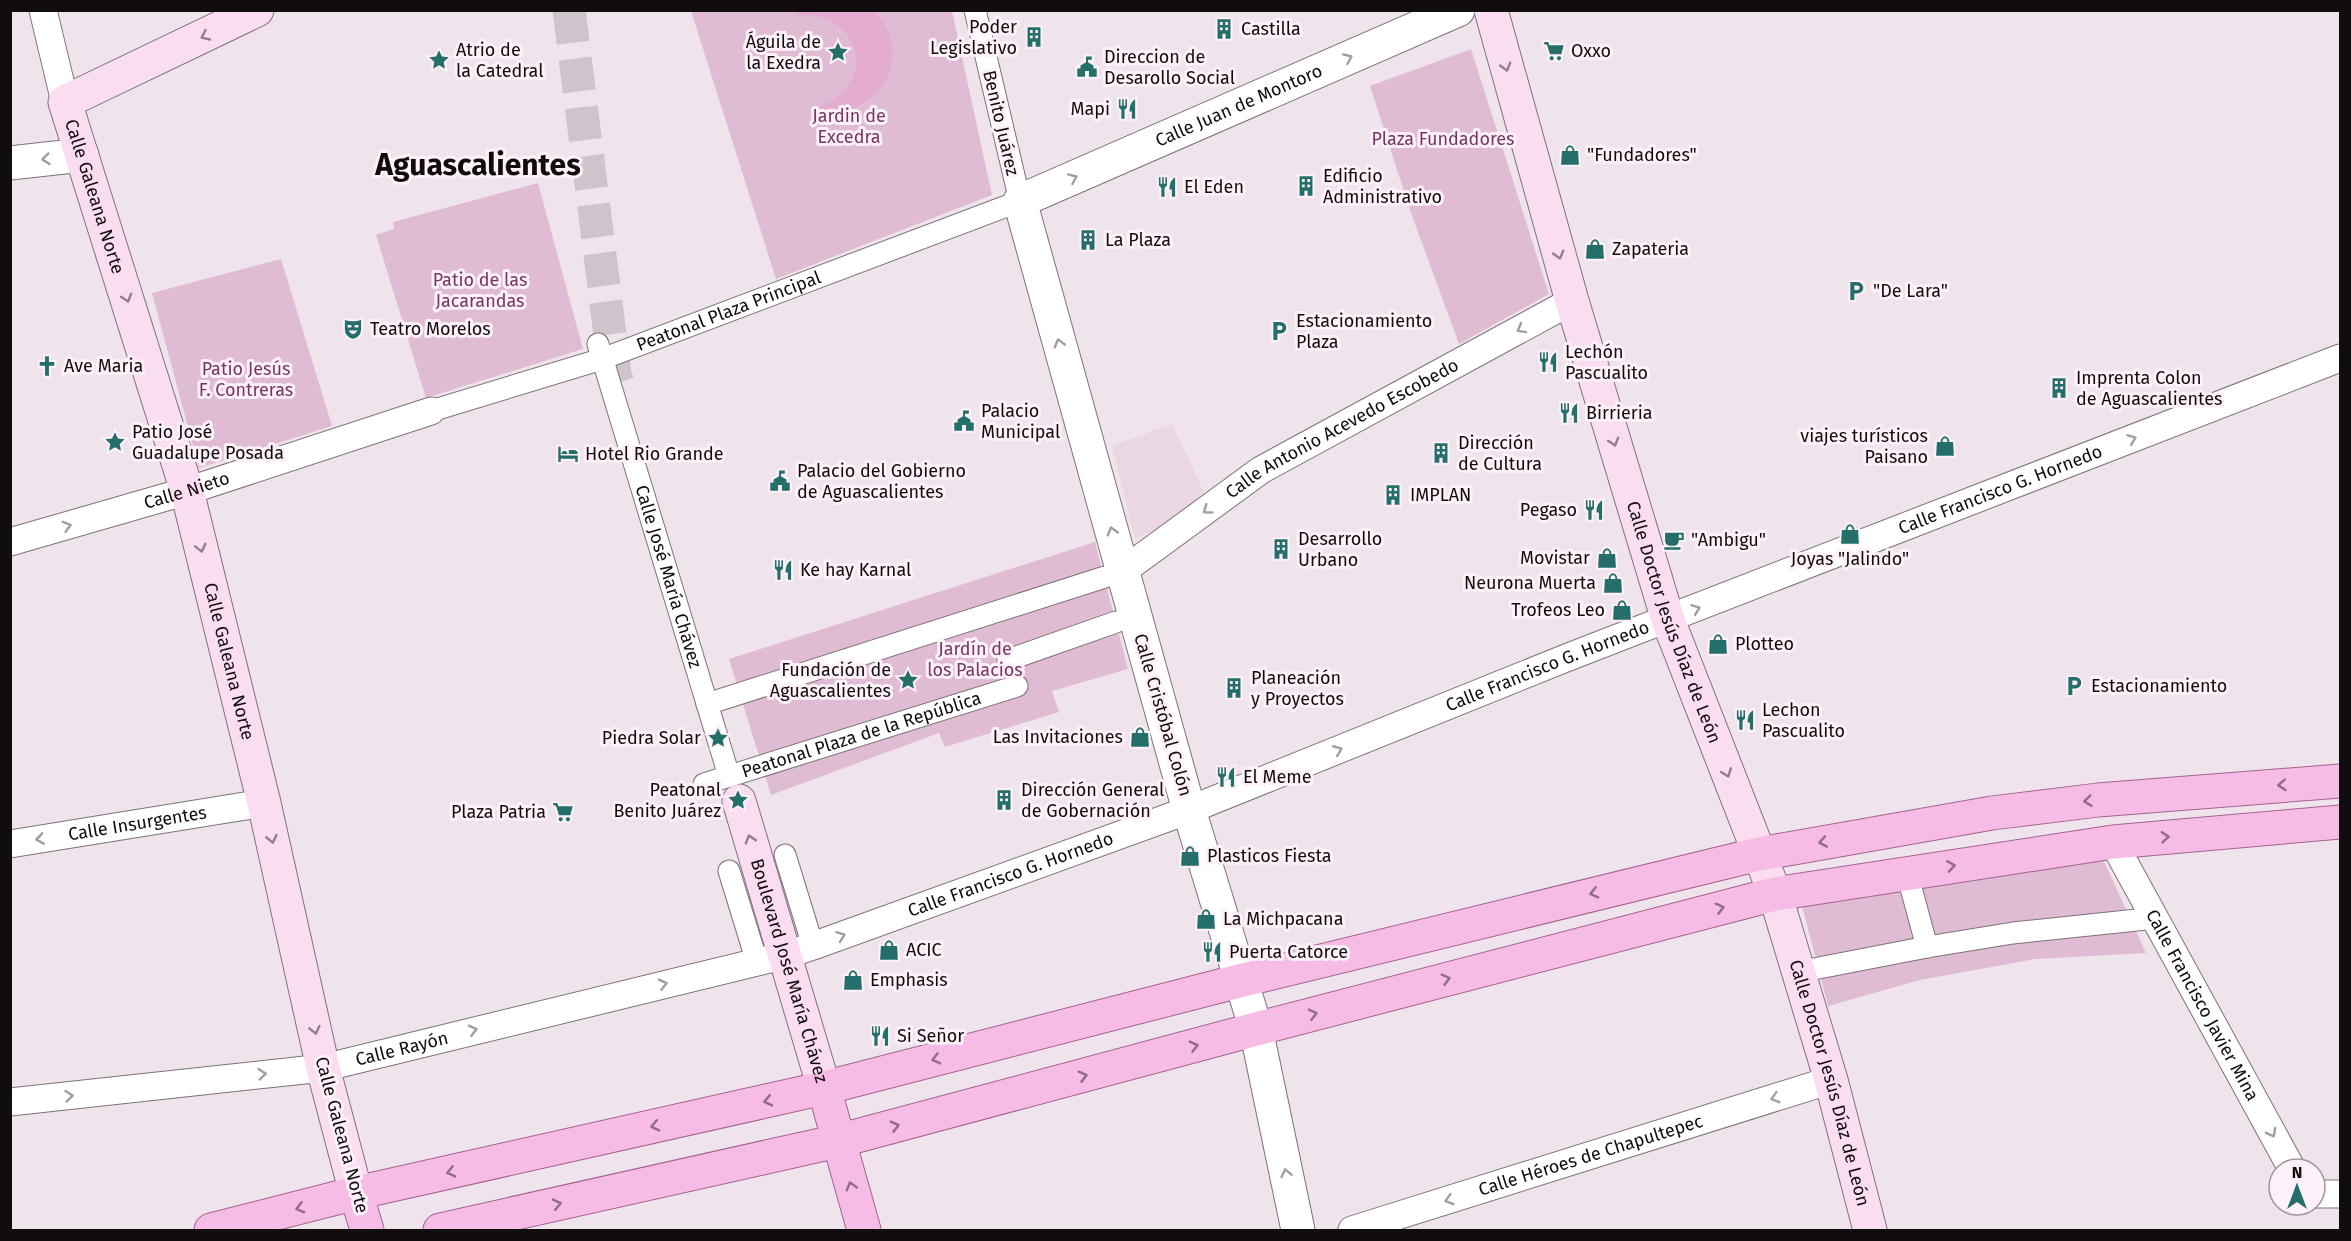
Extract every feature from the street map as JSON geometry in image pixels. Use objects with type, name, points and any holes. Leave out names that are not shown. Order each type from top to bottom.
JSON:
[{"type":"main road","points":[[65,102],[257,10]]},
{"type":"main road","name":"Calle Doctor Jesús Díaz de León","points":[[1491,10],[1572,301],[1668,620],[1775,894],[1831,1080],[1870,1230]]},
{"type":"main road","name":"Calle Galeana Norte","points":[[65,102],[188,491],[264,804],[323,1068],[367,1230]]},
{"type":"main road","points":[[211,1230],[356,1193],[824,1088],[1243,980],[1759,854],[1981,815],[2097,800],[2340,781]]},
{"type":"main road","name":"Boulevard José María Chávez","points":[[734,788],[785,954],[838,1141]]},
{"type":"main road","points":[[440,1230],[838,1141],[1775,894],[2113,842],[2340,822]]},
{"type":"main road","points":[[838,1141],[864,1230]]},
{"type":"street","points":[[43,10],[65,102]]},
{"type":"street","name":"Benito Juárez","points":[[975,10],[1020,201]]},
{"type":"street","name":"Calle Juan de Montoro","points":[[1020,201],[1458,10]]},
{"type":"street","points":[[10,163],[82,155]]},
{"type":"street","name":"Peatonal Plaza Principal","points":[[431,411],[1020,201]]},
{"type":"street","name":"Calle Cristóbal Colón","points":[[1020,201],[1114,574],[1243,980],[1256,1029],[1298,1230]]},
{"type":"street","name":"Calle Antonio Acevedo Escobedo","points":[[1114,574],[1261,470],[1572,301]]},
{"type":"street","name":"Calle José María Chávez","points":[[600,351],[734,788]]},
{"type":"street","name":"Calle Francisco G. Hornedo","points":[[785,954],[1190,810],[1556,662],[2340,358]]},
{"type":"street","name":"Calle Nieto","points":[[10,542],[188,491],[431,411]]},
{"type":"street","points":[[707,704],[1114,574]]},
{"type":"street","points":[[1008,660],[1116,622]]},
{"type":"street","name":"Peatonal Plaza de la República","points":[[704,783],[734,788],[1017,686]]},
{"type":"street","name":"Calle Insurgentes","points":[[10,844],[264,804]]},
{"type":"street","name":"Calle Francisco Javier Mina","points":[[2113,842],[2285,1157]]},
{"type":"street","points":[[785,855],[785,954]]},
{"type":"street","points":[[729,871],[785,954]]},
{"type":"street","points":[[1911,888],[1927,947]]},
{"type":"street","points":[[1798,972],[2013,933],[2156,918]]},
{"type":"street","name":"Calle Rayón","points":[[10,1102],[323,1068],[785,954]]},
{"type":"street","name":"Calle Héroes de Chapultepec","points":[[1352,1230],[1831,1080]]},
{"type":"shaded area","points":[[801,10],[873,11],[887,28],[892,46],[891,65],[885,82],[873,96],[857,106],[838,110],[817,107],[842,93],[852,79],[856,65],[855,50],[840,27],[827,19],[811,15],[794,16]]},
{"type":"shaded area","points":[[1172,424],[1204,492],[1172,523],[1135,539],[1112,446]]},
{"type":"green space","name":"Jardin de Excedra","points":[[691,11],[952,11],[992,195],[776,279]]},
{"type":"green space","name":"Plaza Fundadores","points":[[1471,49],[1549,294],[1459,344],[1411,213],[1370,86]]},
{"type":"green space","name":"Patio de las Jacarandas","points":[[538,183],[583,349],[426,398],[376,235],[394,229],[393,222]]},
{"type":"green space","name":"Patio Jesús F. Contreras","points":[[281,259],[332,426],[199,468],[152,293]]},
{"type":"green space","name":"Jardín de los Palacios","points":[[1095,542],[1128,669],[1052,691],[1059,712],[945,747],[939,733],[771,795],[729,659]]},
{"type":"green space","points":[[2102,857],[2146,953],[2035,959],[1920,980],[1828,1006],[1802,906]]},
{"type":"tunnel","points":[[569,10],[615,374],[619,387]]},
{"type":"place","name":"Castilla","points":[[1224,29]]},
{"type":"place","name":"Poder Legislativo","points":[[1034,37]]},
{"type":"place","name":"Oxxo","points":[[1554,51]]},
{"type":"place","name":"Águila de la Exedra","points":[[838,52]]},
{"type":"place","name":"Atrio de la Catedral","points":[[439,60]]},
{"type":"place","name":"Direccion de Desarollo Social","points":[[1087,67]]},
{"type":"place","name":"Mapi","points":[[1127,109]]},
{"type":"place","name":"\"Fundadores\"","points":[[1570,155]]},
{"type":"place","name":"Edificio Administrativo","points":[[1306,186]]},
{"type":"place","name":"El Eden","points":[[1167,187]]},
{"type":"place","name":"La Plaza","points":[[1088,240]]},
{"type":"place","name":"Zapateria","points":[[1595,249]]},
{"type":"place","name":"\"De Lara\"","points":[[1856,291]]},
{"type":"place","name":"Teatro Morelos","points":[[353,329]]},
{"type":"place","name":"Estacionamiento Plaza","points":[[1279,331]]},
{"type":"place","name":"Lechón Pascualito","points":[[1548,362]]},
{"type":"place","name":"Ave Maria","points":[[47,366]]},
{"type":"place","name":"Imprenta Colon de Aguascalientes","points":[[2059,388]]},
{"type":"place","name":"Birrieria","points":[[1569,413]]},
{"type":"place","name":"Palacio Municipal","points":[[964,421]]},
{"type":"place","name":"Patio José Guadalupe Posada","points":[[115,442]]},
{"type":"place","name":"viajes turísticos Paisano","points":[[1945,446]]},
{"type":"place","name":"Dirección de Cultura","points":[[1441,453]]},
{"type":"place","name":"Hotel Rio Grande","points":[[568,454]]},
{"type":"place","name":"Palacio del Gobierno de Aguascalientes","points":[[780,481]]},
{"type":"place","name":"IMPLAN","points":[[1393,495]]},
{"type":"place","name":"Pegaso","points":[[1594,510]]},
{"type":"place","name":"Joyas \"Jalindo\"","points":[[1850,534]]},
{"type":"place","name":"\"Ambigu\"","points":[[1674,540]]},
{"type":"place","name":"Desarrollo Urbano","points":[[1281,549]]},
{"type":"place","name":"Movistar","points":[[1607,558]]},
{"type":"place","name":"Ke hay Karnal","points":[[783,570]]},
{"type":"place","name":"Neurona Muerta","points":[[1613,583]]},
{"type":"place","name":"Trofeos Leo","points":[[1622,610]]},
{"type":"place","name":"Plotteo","points":[[1718,644]]},
{"type":"place","name":"Fundación de Aguascalientes","points":[[908,680]]},
{"type":"place","name":"Estacionamiento","points":[[2074,686]]},
{"type":"place","name":"Planeación y Proyectos","points":[[1234,688]]},
{"type":"place","name":"Lechon Pascualito","points":[[1745,720]]},
{"type":"place","name":"Las Invitaciones","points":[[1140,737]]},
{"type":"place","name":"Piedra Solar","points":[[718,738]]},
{"type":"place","name":"El Meme","points":[[1226,777]]},
{"type":"place","name":"Peatonal Benito Juárez","points":[[738,800]]},
{"type":"place","name":"Dirección General de Gobernación","points":[[1004,800]]},
{"type":"place","name":"Plaza Patria","points":[[563,812]]},
{"type":"place","name":"Plasticos Fiesta","points":[[1190,856]]},
{"type":"place","name":"La Michpacana","points":[[1206,919]]},
{"type":"place","name":"ACIC","points":[[889,950]]},
{"type":"place","name":"Puerta Catorce","points":[[1212,952]]},
{"type":"place","name":"Emphasis","points":[[853,980]]},
{"type":"place","name":"Si Señor","points":[[880,1036]]},
{"type":"district","name":"Aguascalientes","points":[[478,165]]}]
